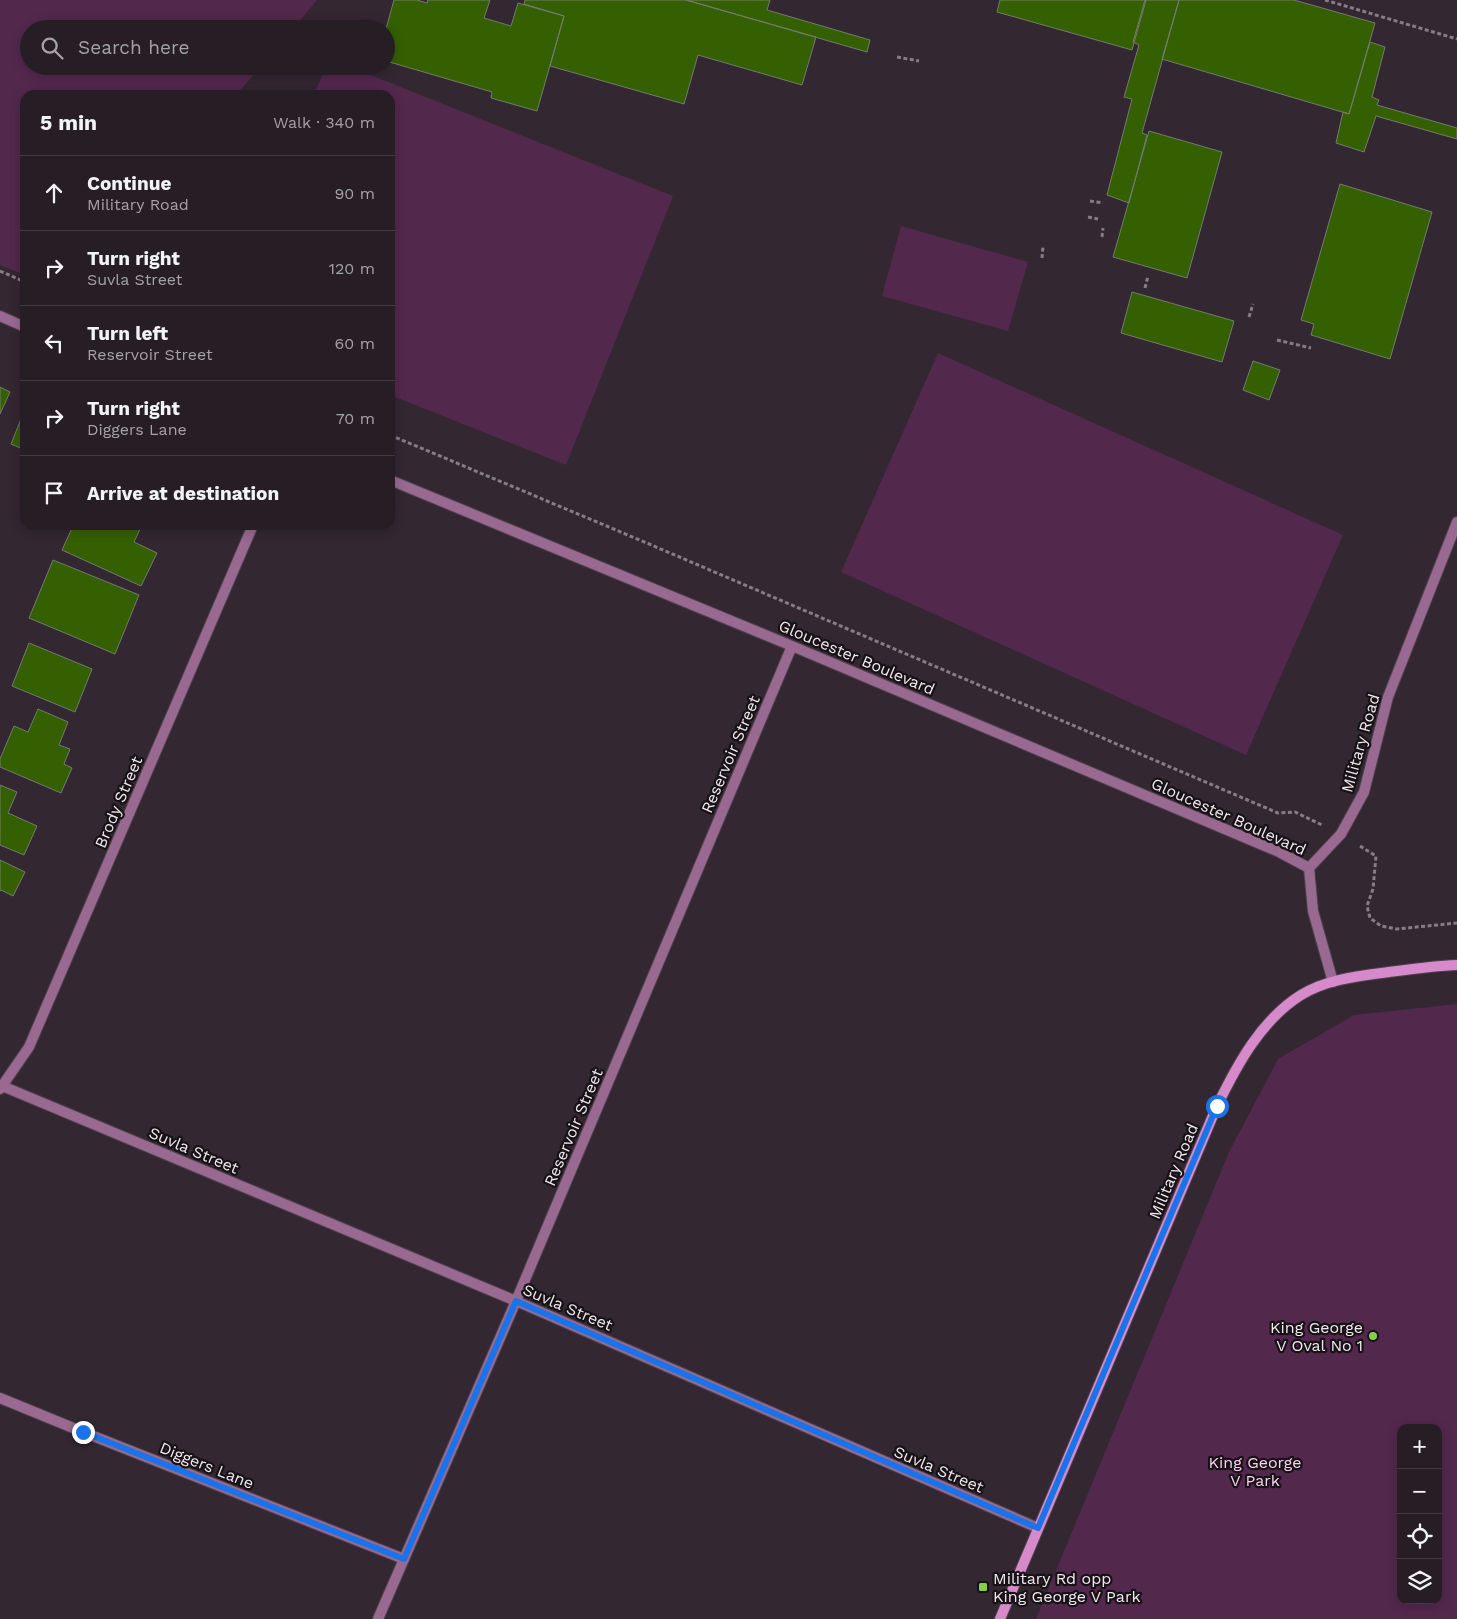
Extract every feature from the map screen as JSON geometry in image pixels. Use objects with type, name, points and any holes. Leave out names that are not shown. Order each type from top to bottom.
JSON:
[{"type":"main road","name":"Military Road","points":[[1000,1619],[1217,1106],[1235,1069],[1276,1015],[1302,995],[1333,982],[1363,976],[1457,965]]},
{"type":"street","points":[[0,316],[20,324]]},
{"type":"street","name":"Gloucester Boulevard","points":[[395,482],[792,646],[1279,852],[1309,868]]},
{"type":"street","name":"Military Road","points":[[1309,868],[1342,834],[1364,792],[1388,697],[1457,522]]},
{"type":"street","name":"Brody Street","points":[[0,1087],[29,1047],[251,530]]},
{"type":"street","name":"Reservoir Street","points":[[378,1619],[516,1301],[792,646]]},
{"type":"street","points":[[1309,868],[1313,911],[1333,982]]},
{"type":"street","name":"Suvla Street","points":[[0,1087],[516,1301],[1038,1528]]},
{"type":"street","name":"Diggers Lane","points":[[0,1398],[404,1559]]},
{"type":"path","points":[[1326,0],[1457,39]]},
{"type":"path","points":[[897,57],[919,61]]},
{"type":"path","points":[[1090,201],[1103,203]]},
{"type":"path","points":[[1088,216],[1098,219]]},
{"type":"path","points":[[1102,237],[1104,228]]},
{"type":"path","points":[[1042,258],[1044,246]]},
{"type":"path","points":[[0,271],[20,280]]},
{"type":"path","points":[[1145,288],[1148,276]]},
{"type":"path","points":[[1249,317],[1253,304]]},
{"type":"path","points":[[1277,340],[1311,348]]},
{"type":"path","points":[[395,437],[645,542],[1278,814],[1295,812]]},
{"type":"path","points":[[1376,856],[1373,889],[1367,906],[1370,918],[1381,926],[1397,929],[1457,923]]},
{"type":"green space","points":[[0,0],[317,0],[300,20],[20,20],[20,75],[253,75],[240,90],[20,90],[20,273],[0,265]]},
{"type":"green space","points":[[322,75],[370,75],[673,196],[566,465],[395,397],[395,90],[316,90]]},
{"type":"green space","points":[[901,226],[1028,262],[1008,331],[882,296]]},
{"type":"green space","points":[[938,353],[1343,535],[1246,755],[841,572]]},
{"type":"green space","name":"King George V Park","points":[[1457,1004],[1457,1619],[1036,1619],[1229,1152],[1278,1059],[1354,1015]]},
{"type":"building","points":[[394,0],[417,0],[427,3],[428,0],[490,0],[484,18],[511,26],[518,3],[564,16],[537,111],[491,98],[492,92],[395,64],[395,20],[388,20]]},
{"type":"building","points":[[525,0],[686,0],[816,37],[802,85],[698,55],[684,104],[550,66],[564,16],[524,4]]},
{"type":"building","points":[[686,0],[770,0],[767,10],[870,40],[867,52]]},
{"type":"building","points":[[1000,0],[1146,0],[1132,50],[997,12]]},
{"type":"building","points":[[1145,0],[1179,0],[1142,133],[1147,135],[1129,203],[1107,195],[1132,99],[1124,97],[1139,45],[1133,42]]},
{"type":"building","points":[[1179,0],[1294,0],[1375,23],[1349,114],[1162,59]]},
{"type":"building","points":[[1370,42],[1385,47],[1372,97],[1379,100],[1377,105],[1457,128],[1457,139],[1376,116],[1364,152],[1336,143],[1343,112],[1349,114]]},
{"type":"building","points":[[1149,131],[1222,152],[1187,278],[1113,257]]},
{"type":"building","points":[[1340,184],[1432,212],[1390,359],[1311,335],[1314,324],[1301,320]]},
{"type":"building","points":[[1132,292],[1234,321],[1222,362],[1121,333]]},
{"type":"building","points":[[1253,361],[1280,370],[1269,400],[1243,390]]},
{"type":"building","points":[[0,387],[10,392],[0,414]]},
{"type":"building","points":[[20,422],[20,448],[11,444]]},
{"type":"building","points":[[71,530],[140,530],[134,542],[157,553],[141,586],[62,550]]},
{"type":"building","points":[[53,560],[139,595],[115,654],[29,618]]},
{"type":"building","points":[[29,643],[92,669],[75,712],[12,686]]},
{"type":"building","points":[[38,709],[68,722],[59,745],[70,749],[64,764],[72,768],[61,793],[0,767],[0,759],[14,726],[28,732]]},
{"type":"building","points":[[0,785],[17,792],[8,813],[37,826],[24,855],[0,845]]},
{"type":"building","points":[[0,860],[25,872],[13,896],[0,891]]},
{"type":"place","name":"King George V Oval No 1","points":[[1373,1336]]},
{"type":"place","name":"Military Rd opp King George V Park","points":[[983,1587]]},
{"type":"route","points":[[83,1432],[404,1559],[516,1301],[1038,1528],[1217,1106]]}]
